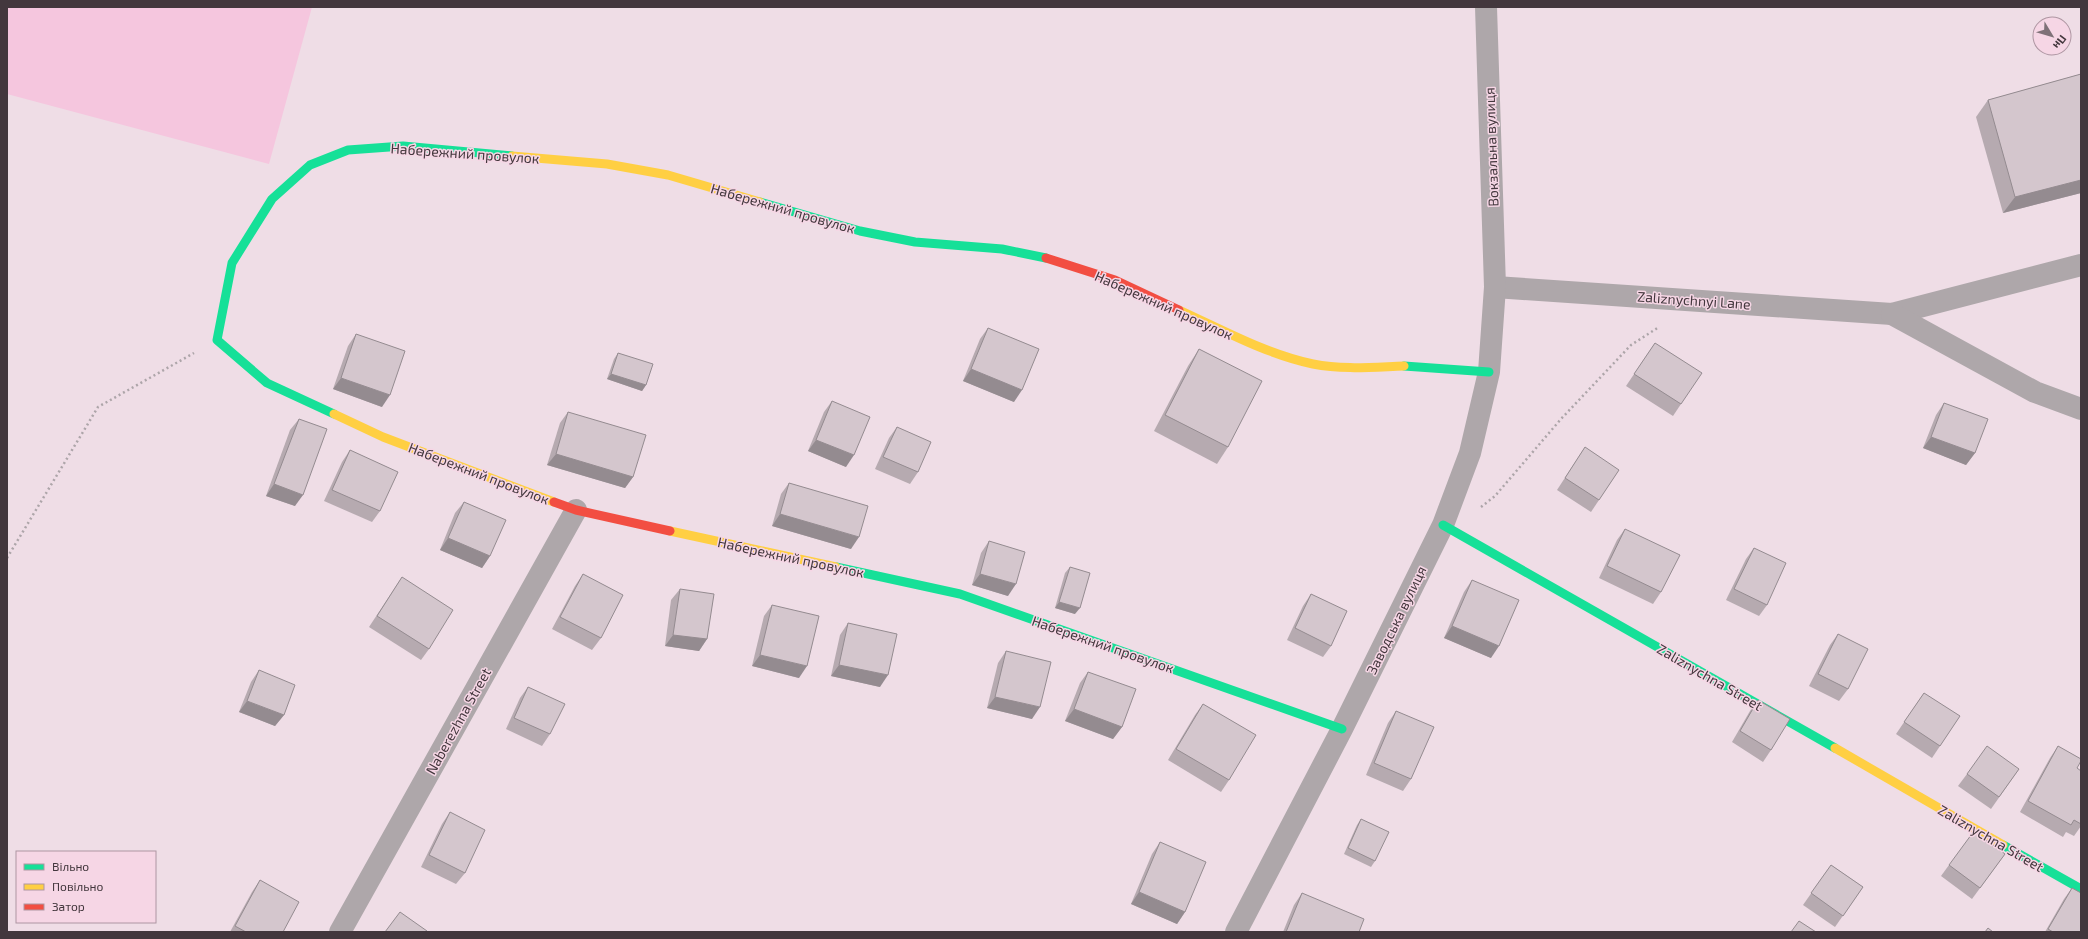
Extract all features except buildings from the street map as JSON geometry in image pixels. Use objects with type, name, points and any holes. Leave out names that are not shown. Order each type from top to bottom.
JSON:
[{"type":"street","name":"Вокзальна вулиця","points":[[1486,7],[1495,287]]},
{"type":"street","name":"Набережний провулок","points":[[1342,729],[960,594],[576,510],[383,437],[267,383],[217,340],[232,263],[272,199],[310,164],[348,150],[403,146],[607,164],[668,175],[860,231],[915,242],[1002,249],[1056,260],[1115,280],[1260,348],[1313,364],[1349,368],[1419,366],[1489,372]]},
{"type":"street","name":"Zaliznychnyi Lane","points":[[1495,287],[1892,314],[2081,264]]},
{"type":"street","name":"Заводська вулиця","points":[[1236,932],[1342,729],[1442,525],[1470,453],[1489,372],[1495,287]]},
{"type":"street","name":"Zaliznychnyi Lane","points":[[1892,314],[2035,392],[2081,409]]},
{"type":"street","name":"Naberezhna Street","points":[[340,932],[576,510]]},
{"type":"street","name":"Zaliznychna Street","points":[[1442,525],[2081,889]]},
{"type":"path","points":[[1442,525],[1474,513],[1494,496],[1561,419],[1631,345],[1662,326]]},
{"type":"path","points":[[7,558],[98,407],[217,340]]},
{"type":"shaded area","points":[[7,7],[312,7],[269,164],[7,94]]},
{"type":"traffic: fast","points":[[334,414],[267,383],[217,340],[232,263],[272,199],[310,165],[348,150],[403,146],[512,156]]},
{"type":"traffic: fast","points":[[760,202],[860,231],[915,242],[1002,249],[1046,258]]},
{"type":"traffic: fast","points":[[1404,366],[1489,372]]},
{"type":"traffic: fast","points":[[1443,525],[1835,748]]},
{"type":"traffic: fast","points":[[836,567],[960,594],[1342,729]]},
{"type":"traffic: fast","points":[[2003,845],[2081,889]]},
{"type":"traffic: slow","points":[[512,156],[607,164],[668,175],[760,202]]},
{"type":"traffic: slow","points":[[1179,310],[1262,348],[1296,360],[1324,366],[1347,368],[1404,366]]},
{"type":"traffic: slow","points":[[334,414],[383,437],[554,502]]},
{"type":"traffic: slow","points":[[670,531],[836,567]]},
{"type":"traffic: slow","points":[[1835,748],[2003,845]]},
{"type":"traffic: jam","points":[[1046,258],[1115,280],[1179,310]]},
{"type":"traffic: jam","points":[[554,502],[576,510],[670,531]]}]
